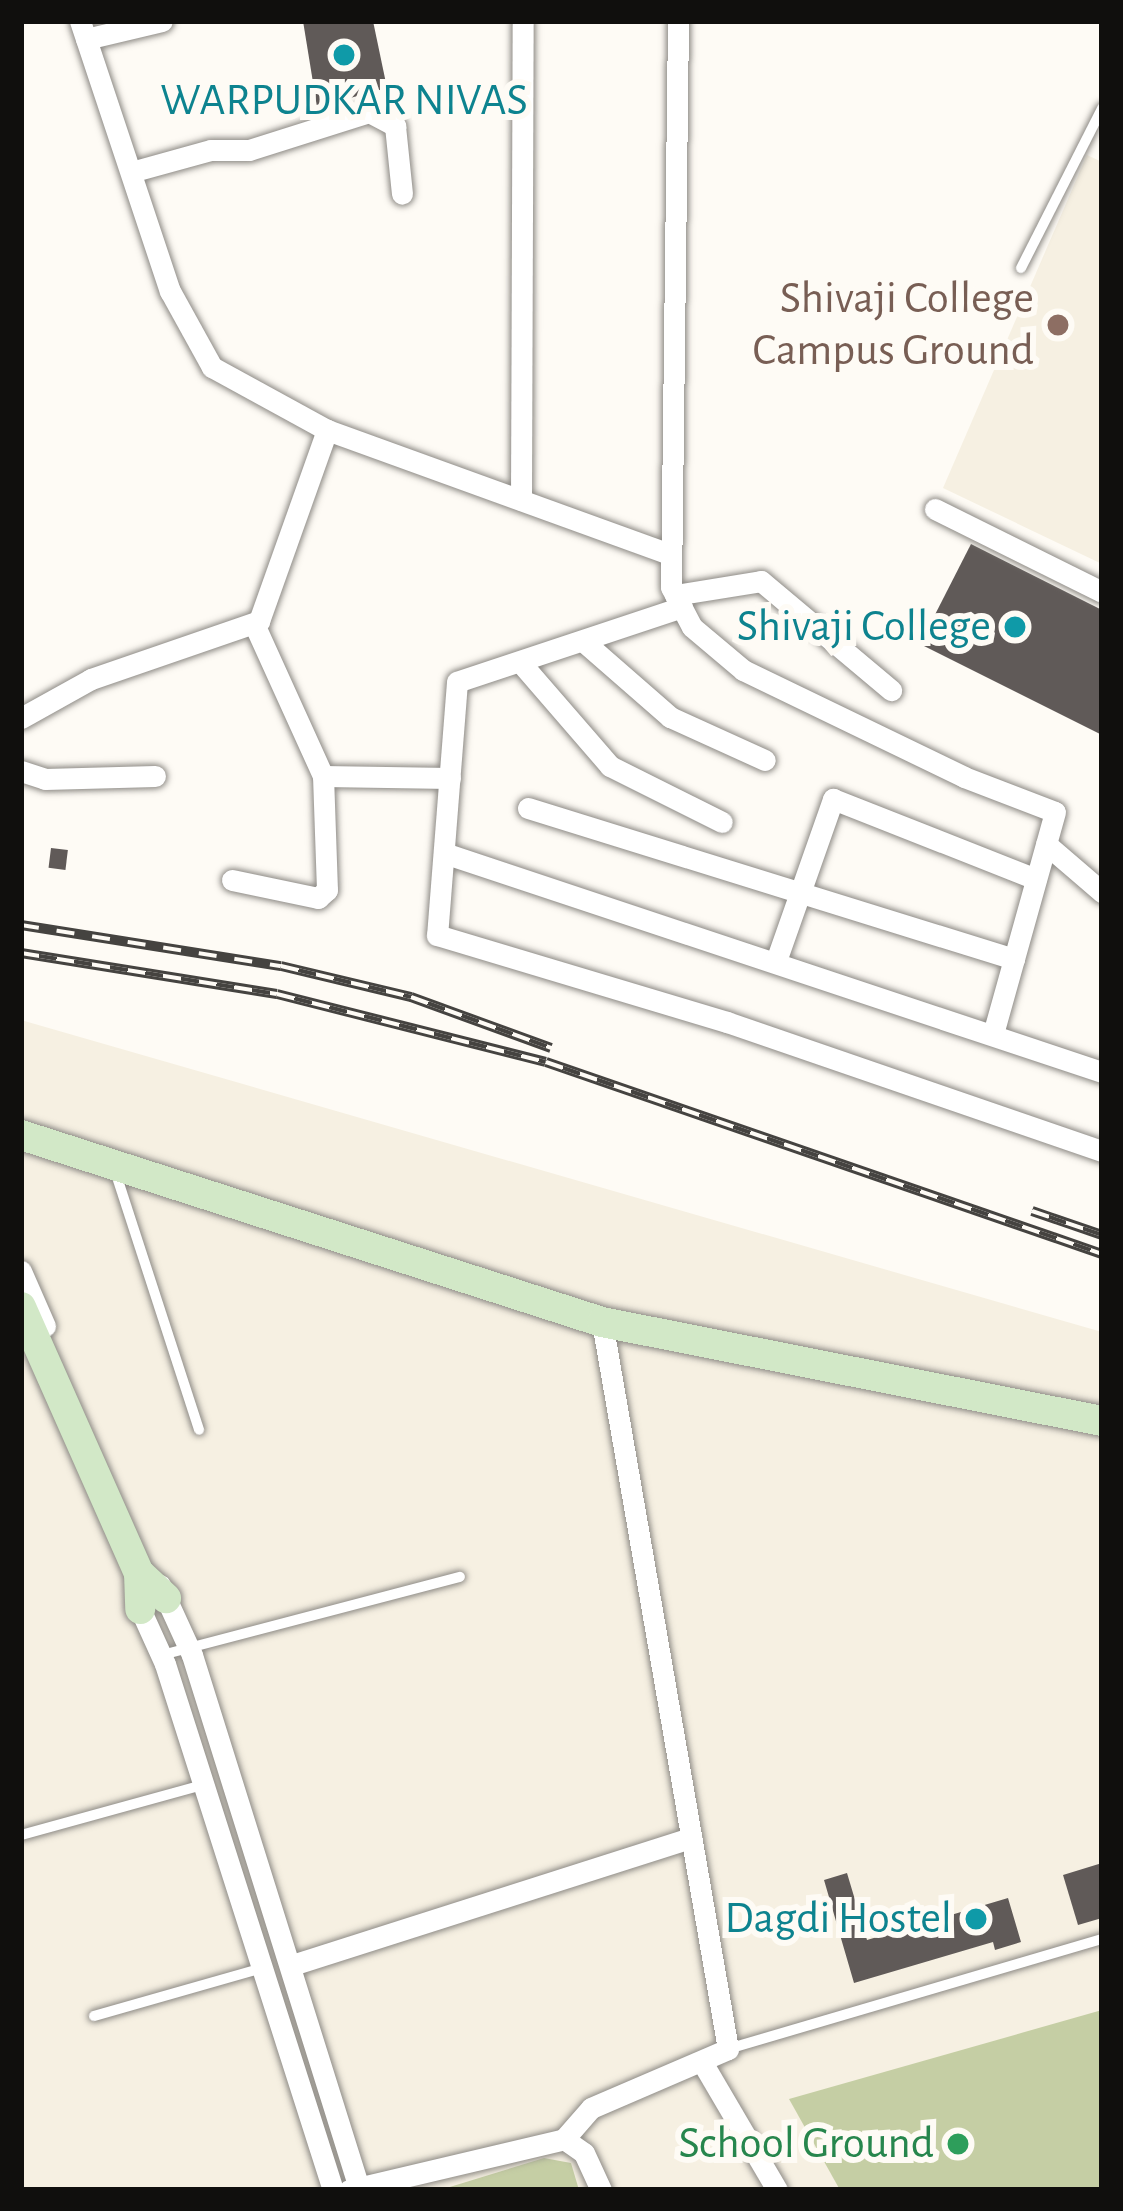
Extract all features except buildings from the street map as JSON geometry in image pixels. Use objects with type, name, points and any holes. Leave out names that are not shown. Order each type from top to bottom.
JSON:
[{"type":"street","points":[[162,21],[83,30],[196,348],[231,382],[327,430],[670,554]]},
{"type":"street","points":[[521,500],[523,21]]},
{"type":"street","points":[[678,21],[670,554],[679,601],[692,627],[743,670],[1055,812],[993,1034]]},
{"type":"street","points":[[131,172],[211,150],[250,150],[369,112],[395,126],[402,194]]},
{"type":"street","points":[[232,880],[324,896],[323,776],[254,625],[327,430]]},
{"type":"street","points":[[935,509],[1102,592]]},
{"type":"street","points":[[891,690],[761,581],[679,601],[584,641],[457,682],[437,935],[727,1022],[1102,1151]]},
{"type":"street","points":[[21,718],[91,680],[254,625]]},
{"type":"street","points":[[584,641],[670,717],[765,760]]},
{"type":"street","points":[[520,662],[610,766],[722,822]]},
{"type":"street","points":[[21,771],[45,779],[155,776]]},
{"type":"street","points":[[323,776],[450,778]]},
{"type":"street","points":[[776,961],[796,887],[833,799],[1036,879]]},
{"type":"street","points":[[528,808],[796,887],[1014,959]]},
{"type":"street","points":[[1046,844],[1102,892]]},
{"type":"street","points":[[443,853],[1102,1072]]},
{"type":"street","points":[[21,1135],[602,1322],[1102,1420]]},
{"type":"street","points":[[21,1271],[153,1603],[161,1655],[333,2190]]},
{"type":"street","points":[[21,1307],[153,1603]]},
{"type":"street","points":[[21,1340],[153,1603],[188,1645],[292,1965],[354,2189],[564,2139],[591,2108],[728,2049],[602,1322]]},
{"type":"street","points":[[292,1965],[691,1838]]},
{"type":"street","points":[[702,2062],[777,2190]]},
{"type":"street","points":[[564,2139],[584,2153],[602,2190]]},
{"type":"lane","points":[[1021,268],[1097,132],[1102,108]]},
{"type":"lane","points":[[113,1165],[199,1430]]},
{"type":"lane","points":[[161,1655],[460,1577]]},
{"type":"lane","points":[[21,1835],[202,1785]]},
{"type":"lane","points":[[728,2049],[1102,1940]]},
{"type":"lane","points":[[94,2016],[259,1969]]},
{"type":"shaded area","name":"Shivaji College Campus Ground","points":[[1087,155],[1102,162],[1102,564],[943,488]]},
{"type":"shaded area","points":[[21,1020],[1102,1332],[1102,2190],[21,2190]]},
{"type":"green space","name":"School Ground","points":[[1102,2010],[1102,2190],[840,2190],[789,2099]]},
{"type":"green space","points":[[544,2158],[571,2163],[579,2190],[440,2190]]},
{"type":"railway","points":[[21,925],[281,966],[411,997],[551,1048]]},
{"type":"railway","points":[[21,953],[277,994],[546,1062],[1102,1254]]},
{"type":"railway","points":[[1032,1211],[1102,1235]]},
{"type":"place","name":"WARPUDKAR NIVAS","points":[[344,55]]},
{"type":"place","name":"Shivaji College Campus Ground","points":[[1058,325]]},
{"type":"place","name":"Shivaji College","points":[[1015,627]]},
{"type":"place","name":"Dagdi Hostel","points":[[976,1919]]},
{"type":"place","name":"School Ground","points":[[958,2144]]}]
